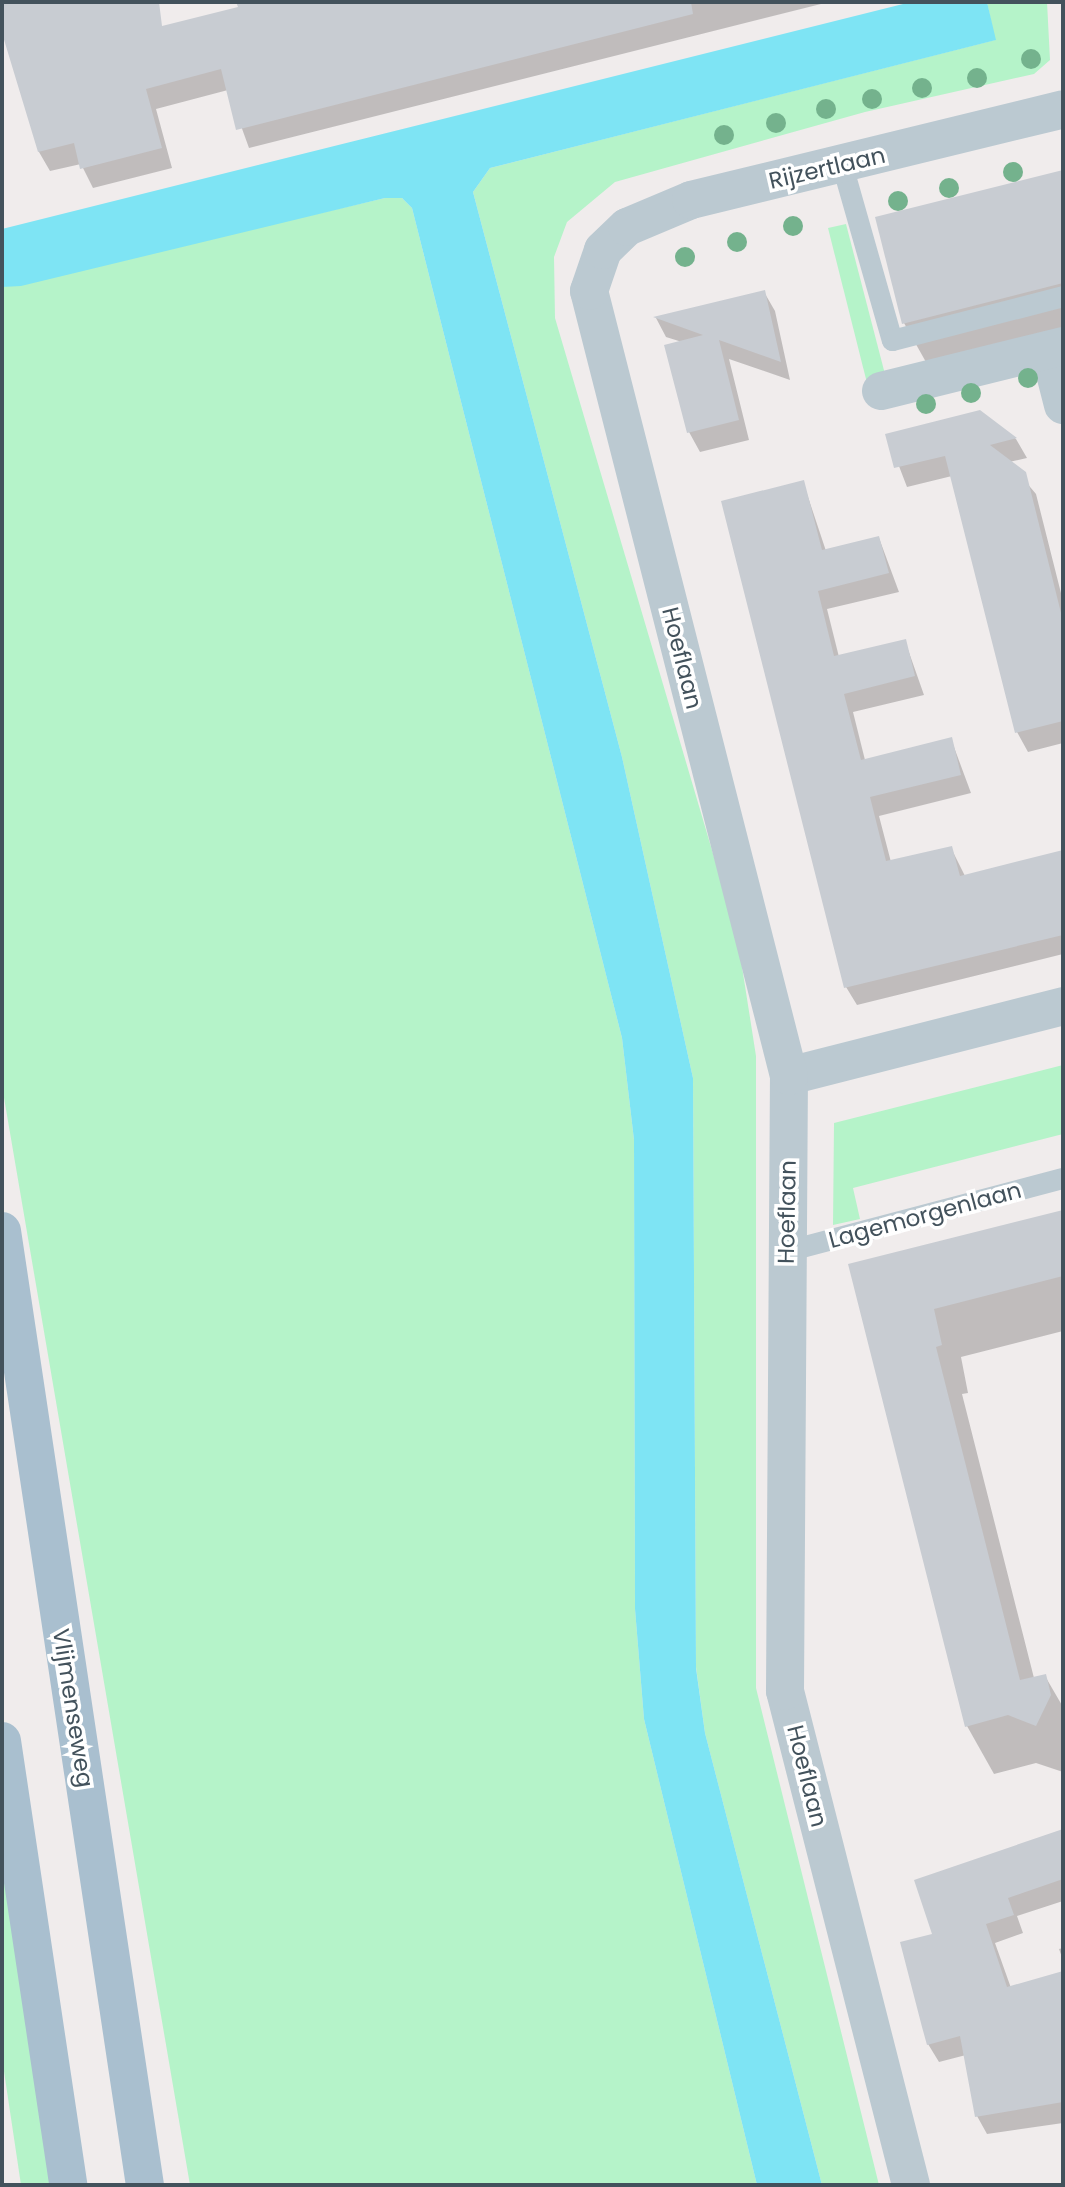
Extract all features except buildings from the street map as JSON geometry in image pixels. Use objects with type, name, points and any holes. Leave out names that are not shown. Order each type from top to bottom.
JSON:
[{"type":"main road","name":"Vlijmenseweg","points":[[2,1231],[145,2185]]},
{"type":"main road","points":[[2,1741],[68,2185]]},
{"type":"street","name":"Rijzertlaan","points":[[603,250],[627,227],[691,200],[1063,109]]},
{"type":"street","name":"Hoeflaan","points":[[603,250],[589,291],[789,1076],[785,1691],[911,2185]]},
{"type":"street","points":[[881,391],[1056,348],[1063,405]]},
{"type":"street","points":[[789,1076],[1063,1006]]},
{"type":"lane","points":[[842,165],[892,340],[1063,296]]},
{"type":"lane","name":"Lagemorgenlaan","points":[[786,1251],[1063,1178]]},
{"type":"green space","points":[[987,2],[1047,2],[1050,60],[1034,74],[865,112],[615,182],[567,222],[554,257],[555,318],[737,935],[756,1056],[756,1688],[879,2185],[822,2185],[705,1733],[696,1667],[693,1078],[622,757],[473,192],[490,168],[995,40]]},
{"type":"green space","points":[[385,198],[402,198],[412,208],[622,1038],[634,1140],[635,1609],[644,1719],[757,2185],[190,2185],[2,1086],[2,287]]},
{"type":"green space","points":[[846,224],[886,378],[867,383],[828,228]]},
{"type":"green space","points":[[1063,1065],[1063,1134],[853,1188],[860,1219],[833,1225],[834,1123]]},
{"type":"green space","points":[[2,1841],[51,2185],[21,2185],[2,2058]]},
{"type":"water","points":[[911,2],[987,2],[996,40],[490,168],[473,192],[622,757],[693,1078],[696,1668],[705,1733],[822,2185],[757,2185],[644,1719],[635,1609],[634,1140],[622,1038],[412,208],[402,198],[385,198],[21,286],[2,287],[2,229]]}]
